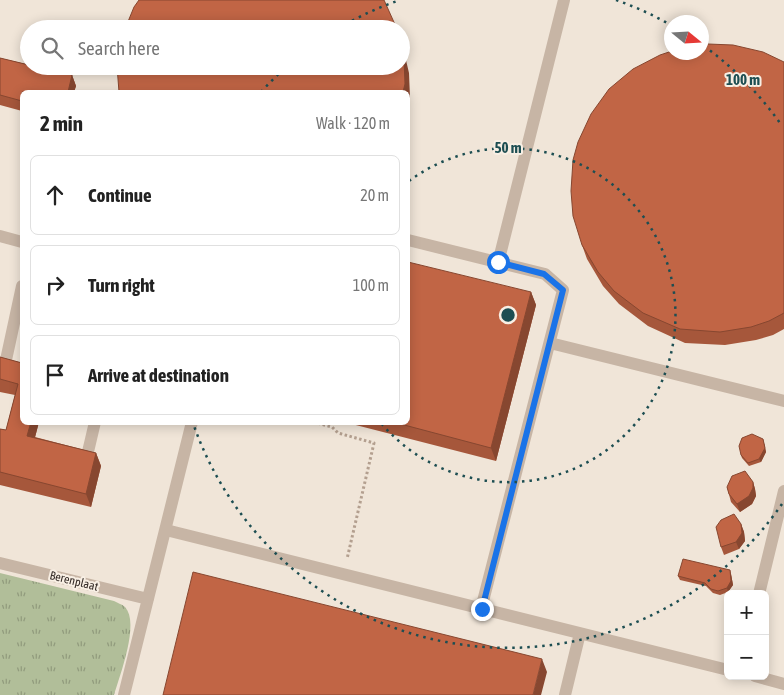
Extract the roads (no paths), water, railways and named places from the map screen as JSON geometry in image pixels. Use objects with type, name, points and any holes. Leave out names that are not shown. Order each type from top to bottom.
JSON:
[{"type":"lane","points":[[498,262],[564,0]]},
{"type":"lane","points":[[0,236],[20,241]]},
{"type":"lane","points":[[410,240],[544,274],[563,290],[482,609]]},
{"type":"lane","points":[[6,360],[20,295]]},
{"type":"lane","points":[[550,343],[784,401]]},
{"type":"lane","points":[[87,456],[94,425]]},
{"type":"lane","points":[[124,695],[191,425]]},
{"type":"lane","points":[[760,590],[784,491]]},
{"type":"lane","points":[[166,530],[724,669]]},
{"type":"lane","name":"Berenplaat","points":[[0,563],[148,599]]},
{"type":"lane","points":[[566,695],[580,633]]},
{"type":"lane","points":[[769,680],[784,684]]}]
